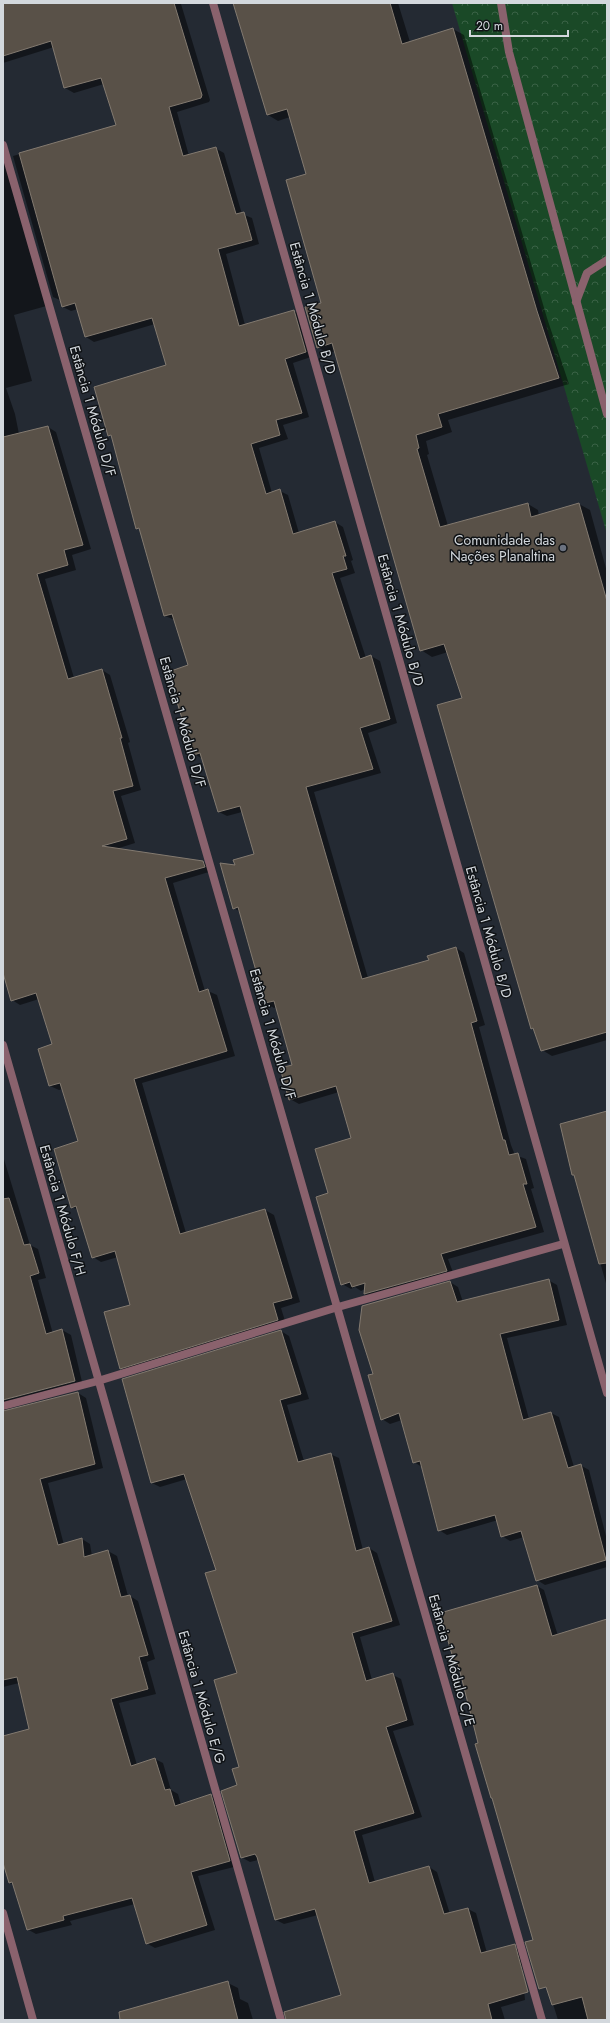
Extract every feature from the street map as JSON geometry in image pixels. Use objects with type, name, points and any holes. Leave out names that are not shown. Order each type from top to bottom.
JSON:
[{"type":"street","name":"Estância 1 Módulo B/D","points":[[213,3],[563,1244],[607,1393]]},
{"type":"street","points":[[502,3],[509,52],[607,414]]},
{"type":"street","name":"Estância 1 Módulo D/F","points":[[3,145],[338,1307]]},
{"type":"street","points":[[576,302],[587,273],[607,260]]},
{"type":"street","name":"Estância 1 Módulo F/H","points":[[3,1046],[98,1381]]},
{"type":"street","points":[[3,1406],[98,1381],[338,1307],[563,1244]]},
{"type":"street","name":"Estância 1 Módulo C/E","points":[[338,1307],[542,2020]]},
{"type":"street","name":"Estância 1 Módulo E/G","points":[[98,1381],[281,2020]]},
{"type":"street","points":[[3,1913],[33,2020]]},
{"type":"green space","points":[[452,3],[607,3],[607,534]]},
{"type":"building","points":[[3,3],[174,3],[202,95],[201,98],[169,107],[183,156],[216,147],[236,214],[244,212],[252,240],[218,249],[239,326],[294,310],[306,352],[285,359],[302,413],[276,420],[280,435],[251,444],[266,494],[280,489],[293,534],[335,521],[346,556],[343,556],[347,569],[332,573],[360,659],[371,655],[390,719],[360,728],[373,769],[306,787],[362,979],[429,960],[427,956],[456,947],[477,1021],[471,1023],[503,1140],[505,1140],[509,1155],[518,1153],[527,1184],[523,1184],[536,1227],[441,1254],[447,1271],[364,1294],[365,1283],[352,1287],[350,1282],[341,1285],[316,1197],[328,1193],[315,1149],[351,1138],[336,1086],[289,1100],[280,1068],[292,1065],[274,1001],[265,1003],[238,907],[233,909],[220,863],[235,865],[233,860],[254,854],[240,806],[218,812],[200,753],[193,755],[168,672],[188,665],[172,614],[164,616],[139,528],[136,529],[111,435],[108,436],[94,387],[166,365],[152,318],[85,337],[75,303],[62,307],[19,153],[116,125],[101,78],[64,88],[51,41],[3,56]]},
{"type":"building","points":[[233,3],[390,3],[402,44],[453,28],[537,311],[559,378],[438,414],[442,427],[416,435],[419,448],[417,449],[440,527],[528,503],[531,517],[579,503],[607,601],[607,1032],[541,1051],[533,1028],[531,1029],[437,705],[462,698],[444,644],[420,651],[332,343],[317,348],[305,307],[321,303],[286,180],[306,174],[287,109],[267,115]]},
{"type":"building","points":[[48,426],[83,545],[64,550],[68,565],[37,574],[68,679],[102,669],[122,738],[120,738],[133,786],[113,791],[127,839],[102,846],[203,861],[205,867],[165,878],[199,992],[208,989],[227,1051],[134,1079],[180,1234],[265,1209],[292,1298],[273,1303],[278,1320],[120,1369],[104,1312],[130,1305],[115,1251],[92,1258],[76,1206],[71,1208],[54,1149],[78,1141],[60,1083],[49,1086],[38,1049],[52,1044],[36,993],[11,1001],[3,973],[3,437]]},
{"type":"building","points":[[607,1111],[607,1263],[599,1264],[574,1175],[572,1175],[560,1124]]},
{"type":"building","points":[[9,1198],[24,1245],[30,1244],[39,1273],[30,1276],[46,1334],[62,1329],[75,1381],[3,1400],[3,1199]]},
{"type":"building","points":[[549,1279],[559,1320],[500,1334],[523,1420],[551,1412],[568,1468],[581,1464],[606,1560],[536,1581],[521,1531],[501,1537],[495,1515],[438,1531],[420,1461],[413,1463],[399,1413],[381,1420],[368,1375],[373,1374],[359,1330],[362,1306],[450,1281],[457,1302]]},
{"type":"building","points":[[281,1330],[301,1394],[280,1400],[298,1462],[331,1453],[356,1551],[369,1547],[392,1621],[352,1633],[366,1681],[393,1673],[407,1720],[386,1727],[414,1813],[354,1831],[369,1883],[429,1866],[444,1914],[468,1908],[481,1953],[515,1944],[528,1992],[488,2004],[492,2020],[286,2020],[284,2012],[341,1995],[315,1909],[275,1920],[257,1857],[255,1854],[241,1858],[221,1791],[237,1785],[232,1769],[239,1767],[214,1680],[237,1673],[205,1573],[216,1570],[184,1474],[151,1483],[122,1379]]},
{"type":"building","points":[[78,1392],[95,1464],[40,1479],[58,1545],[82,1538],[84,1557],[108,1550],[121,1597],[130,1595],[148,1655],[139,1657],[148,1689],[111,1699],[131,1766],[155,1758],[165,1790],[170,1789],[175,1806],[211,1794],[230,1861],[191,1872],[207,1925],[146,1944],[132,1898],[63,1916],[64,1920],[27,1930],[12,1882],[9,1883],[3,1863],[3,1736],[29,1729],[17,1677],[3,1680],[3,1411]]},
{"type":"building","points":[[537,1585],[552,1636],[607,1619],[607,2020],[588,2020],[582,1997],[552,2005],[546,1987],[539,1989],[525,1942],[533,1940],[475,1744],[478,1743],[458,1664],[455,1665],[440,1613]]},
{"type":"building","points":[[228,1981],[238,2020],[120,2020],[119,2012]]},
{"type":"place","name":"Comunidade das Nações Planaltina","points":[[563,548]]}]
